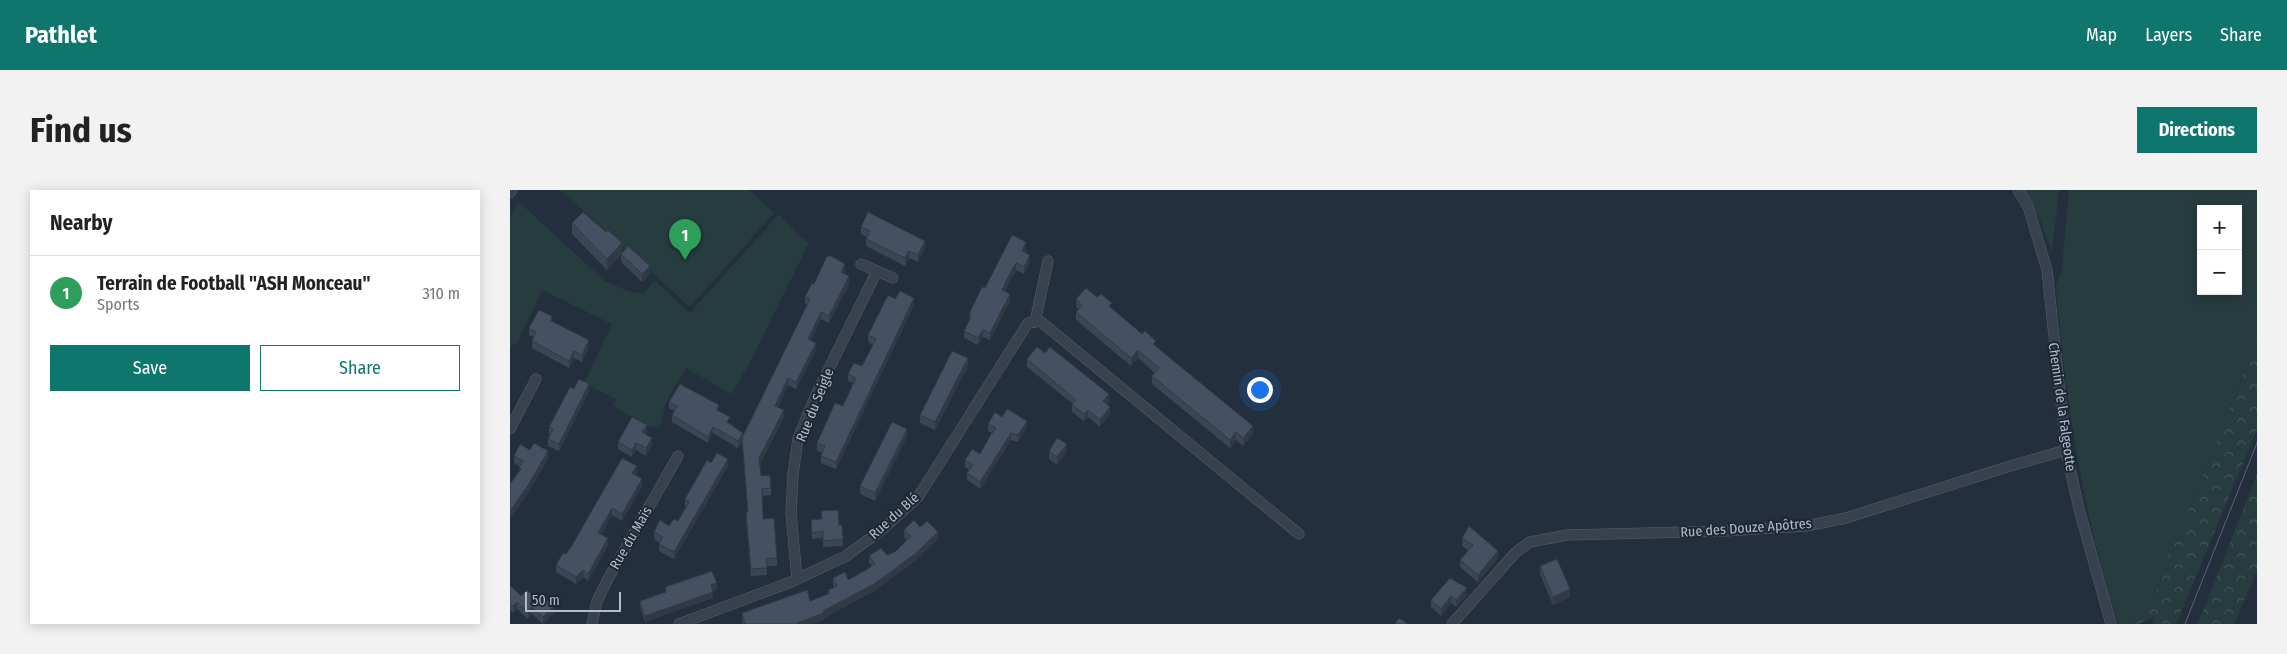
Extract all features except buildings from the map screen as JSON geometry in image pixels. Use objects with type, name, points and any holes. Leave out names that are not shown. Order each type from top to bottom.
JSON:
[{"type":"street","name":"Chemin de la Falgeotte","points":[[2018,190],[2028,206],[2047,270],[2051,323],[2066,450],[2079,509],[2111,624]]},
{"type":"street","points":[[1048,261],[1035,322],[1040,321],[1299,534]]},
{"type":"street","points":[[861,264],[893,278]]},
{"type":"street","name":"Rue du Seigle","points":[[797,579],[791,513],[793,474],[798,438],[815,397],[877,271]]},
{"type":"street","name":"Rue du Blé","points":[[679,624],[797,579],[846,556],[884,528],[918,497],[1028,323],[1035,322]]},
{"type":"street","points":[[510,429],[536,379]]},
{"type":"street","name":"Rue des Douze Apôtres","points":[[1452,624],[1515,553],[1530,542],[1567,535],[1725,531],[1806,526],[1846,518],[2066,450]]},
{"type":"street","name":"Rue du Maïs","points":[[592,624],[597,601],[609,577],[678,456]]},
{"type":"green space","points":[[560,190],[749,190],[774,213],[690,307]]},
{"type":"green space","points":[[2025,190],[2059,190],[2052,252],[2040,220]]},
{"type":"green space","points":[[2069,190],[2257,190],[2257,340],[2181,529],[2170,541],[2166,566],[2149,610],[2124,624],[2118,624],[2085,499],[2070,414],[2056,285],[2062,269]]},
{"type":"green space","points":[[518,201],[606,282],[628,291],[644,294],[654,280],[690,313],[779,214],[798,235],[809,243],[749,364],[731,394],[686,368],[665,404],[661,424],[651,428],[613,406],[616,399],[584,383],[612,324],[542,290],[518,342],[510,347],[510,219]]},
{"type":"green space","points":[[2257,340],[2257,430],[2176,624],[2153,624],[2155,616],[2139,624],[2124,624],[2149,610],[2166,566],[2170,541],[2181,529]]},
{"type":"green space","points":[[2257,474],[2257,571],[2234,624],[2198,624]]},
{"type":"tram line","points":[[2185,624],[2257,443]]},
{"type":"place","name":"Terrain de Football \"ASH Monceau\"","points":[[685,260]]}]
